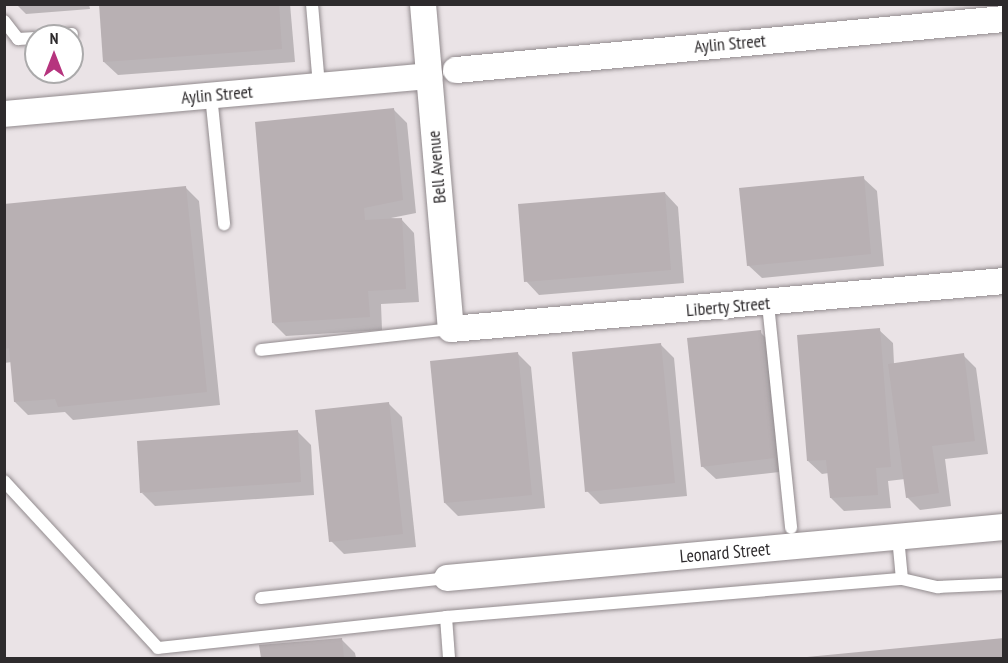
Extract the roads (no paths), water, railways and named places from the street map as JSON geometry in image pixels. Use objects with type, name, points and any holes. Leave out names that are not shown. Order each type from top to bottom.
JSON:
[{"type":"street","name":"Bell Avenue","points":[[423,4],[451,329]]},
{"type":"street","name":"Aylin Street","points":[[456,70],[1004,19]]},
{"type":"street","name":"Aylin Street","points":[[4,114],[429,76]]},
{"type":"street","name":"Liberty Street","points":[[451,329],[768,304],[1004,281]]},
{"type":"street","name":"Leonard Street","points":[[447,578],[1004,527]]},
{"type":"lane","points":[[312,4],[319,86]]},
{"type":"lane","points":[[4,21],[18,39],[24,39]]},
{"type":"lane","points":[[211,95],[224,224]]},
{"type":"lane","points":[[768,304],[791,528]]},
{"type":"lane","points":[[261,350],[451,329]]},
{"type":"lane","points":[[4,481],[158,648],[446,617],[903,579],[938,587],[1004,584]]},
{"type":"lane","points":[[898,537],[903,579]]},
{"type":"lane","points":[[261,598],[447,578]]},
{"type":"lane","points":[[446,617],[449,658]]}]
